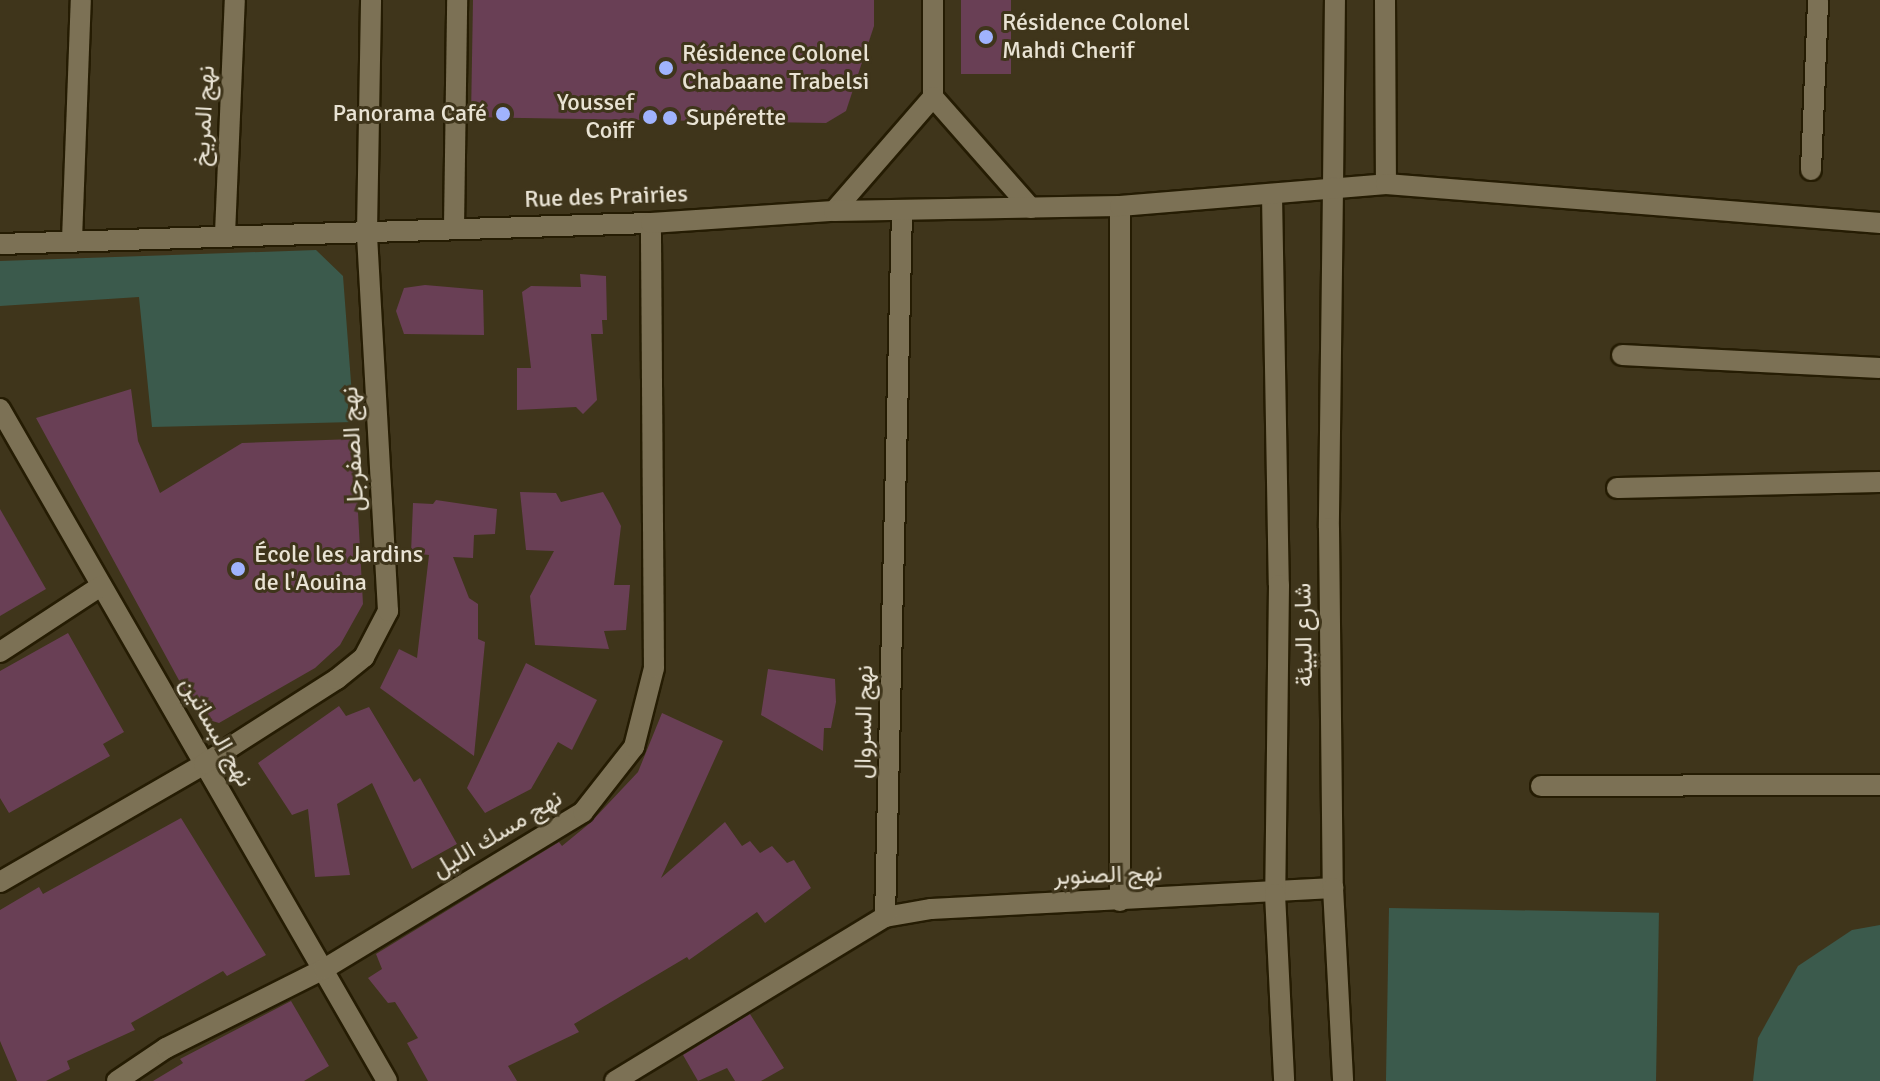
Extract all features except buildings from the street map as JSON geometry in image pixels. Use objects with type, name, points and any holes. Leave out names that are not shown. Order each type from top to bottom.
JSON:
[{"type":"street","points":[[72,240],[81,0]]},
{"type":"street","name":"نهج المريخ","points":[[225,234],[235,0]]},
{"type":"street","name":"نهج الصفرجل","points":[[0,882],[204,764],[337,679],[364,657],[388,611],[367,232],[371,0]]},
{"type":"street","points":[[454,228],[457,0]]},
{"type":"street","points":[[834,211],[933,97],[933,0]]},
{"type":"street","name":"شارع البيئة","points":[[1335,0],[1329,528],[1333,888],[1343,1081]]},
{"type":"street","points":[[1385,0],[1386,184]]},
{"type":"street","points":[[1811,170],[1818,0]]},
{"type":"street","points":[[933,97],[1031,208]]},
{"type":"street","name":"Rue des Prairies","points":[[0,244],[225,234],[651,223],[834,211],[902,213],[1120,206],[1386,184],[1880,223]]},
{"type":"street","name":"شارع البيئة","points":[[1272,195],[1279,585],[1275,894],[1284,1081]]},
{"type":"street","points":[[1120,206],[1120,901]]},
{"type":"street","name":"نهج السروال","points":[[885,917],[902,213]]},
{"type":"street","name":"نهج مسك الليل","points":[[117,1081],[166,1048],[324,969],[583,812],[634,747],[654,668],[651,223]]},
{"type":"street","points":[[1622,355],[1880,368]]},
{"type":"street","name":"نهج البساتين","points":[[0,409],[387,1081]]},
{"type":"street","points":[[1617,488],[1880,482]]},
{"type":"street","points":[[0,652],[101,586]]},
{"type":"street","points":[[1541,786],[1880,785]]},
{"type":"street","name":"نهج الصنوبر","points":[[885,917],[931,909],[1275,894],[1333,888]]},
{"type":"street","points":[[621,1080],[885,917]]},
{"type":"green space","points":[[316,250],[343,276],[354,422],[152,427],[139,297],[0,306],[0,261]]},
{"type":"green space","points":[[1389,908],[1659,913],[1656,1081],[1386,1081]]},
{"type":"green space","points":[[1880,925],[1880,1081],[1753,1081],[1758,1038],[1798,966],[1852,930]]},
{"type":"place","name":"Résidence Colonel Mahdi Cherif","points":[[986,37]]},
{"type":"place","name":"Résidence Colonel Chabaane Trabelsi","points":[[666,68]]},
{"type":"place","name":"Panorama Café","points":[[503,114]]},
{"type":"place","name":"Youssef Coiff","points":[[650,117]]},
{"type":"place","name":"Supérette","points":[[670,118]]},
{"type":"place","name":"École les Jardins de l'Aouina","points":[[238,569]]}]
